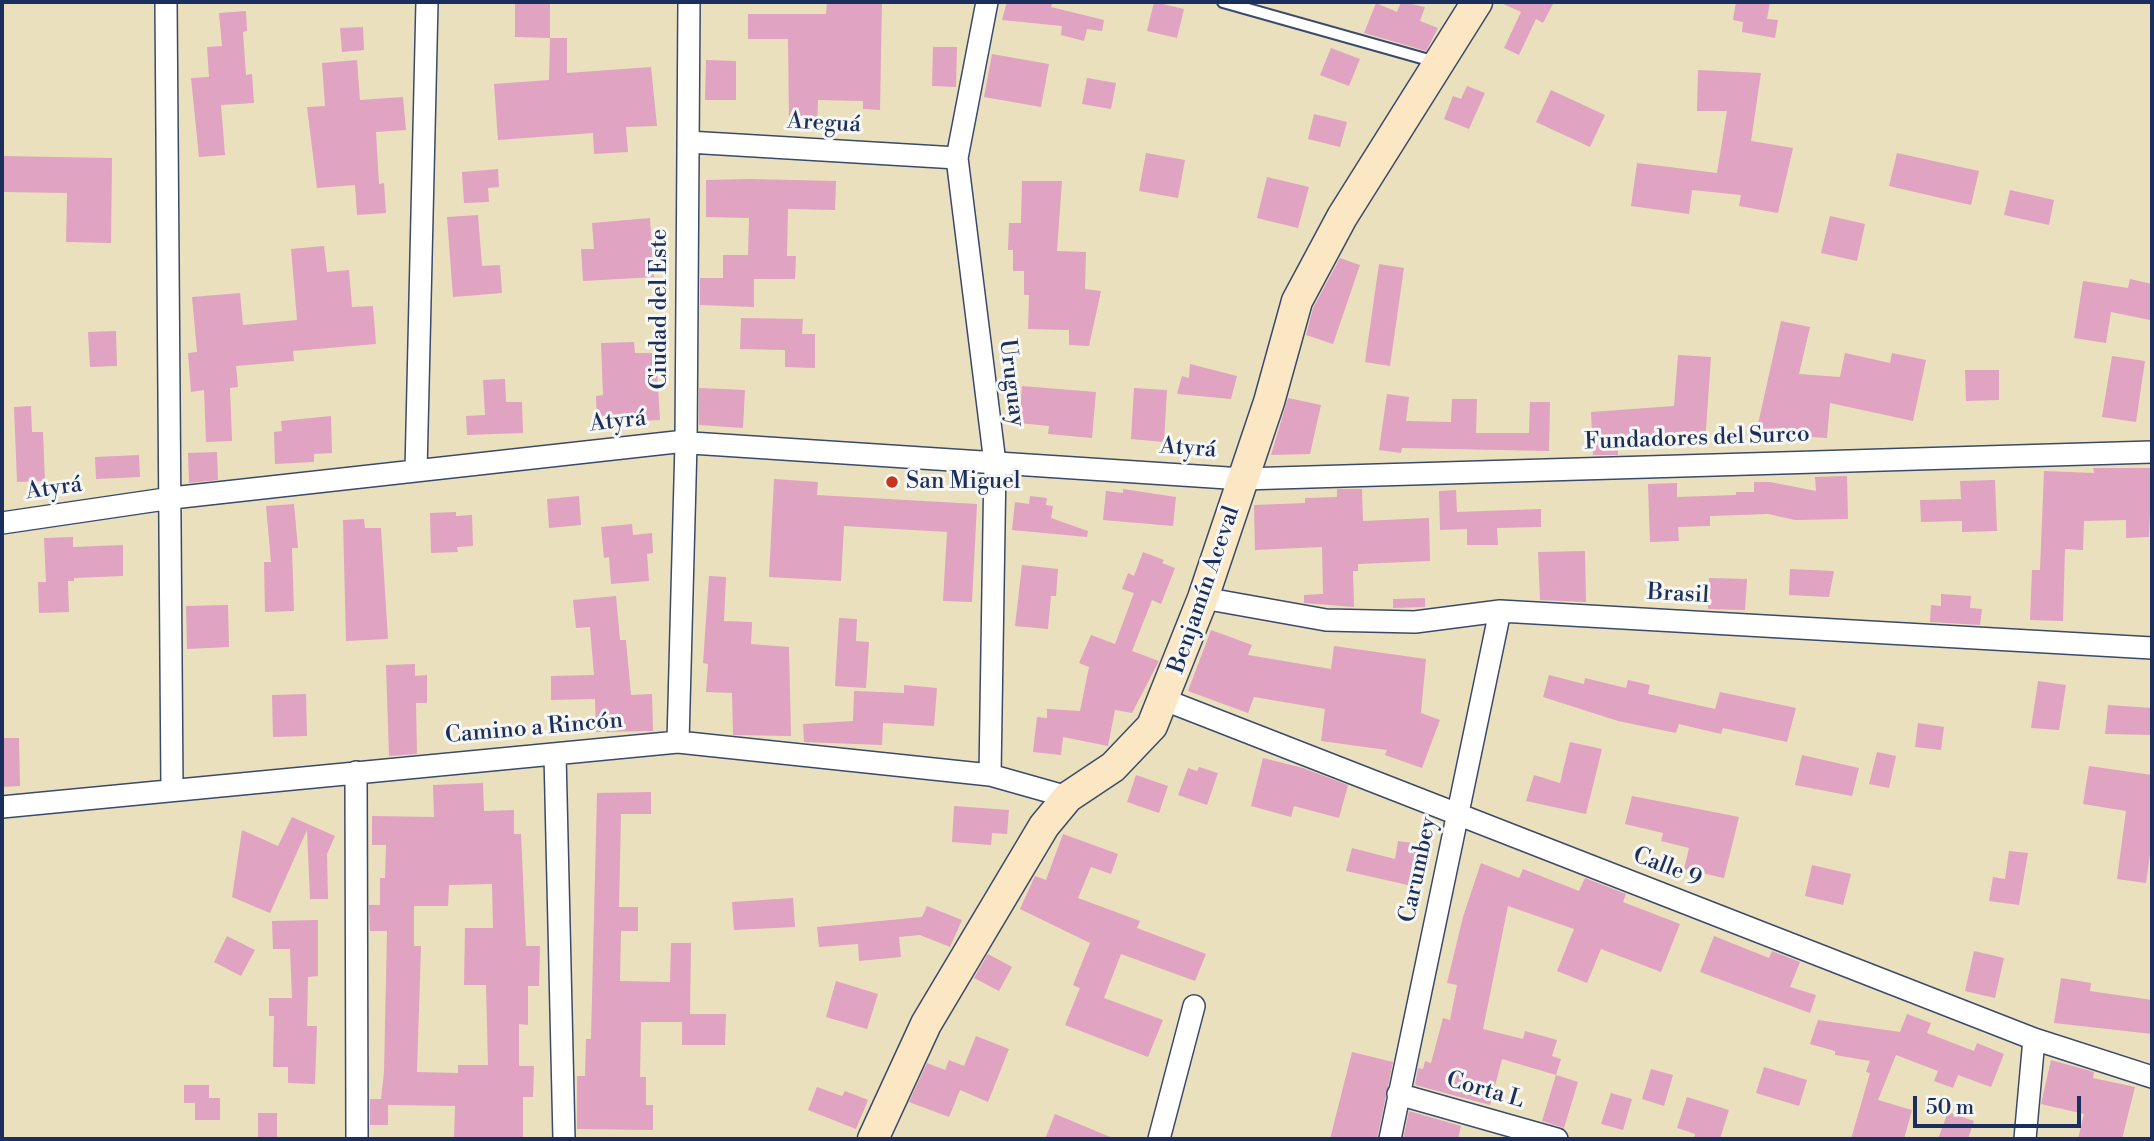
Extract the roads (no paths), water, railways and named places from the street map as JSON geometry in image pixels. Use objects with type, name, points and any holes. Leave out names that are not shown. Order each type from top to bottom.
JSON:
[{"type":"street","points":[[166,2],[172,498],[172,790]]},
{"type":"street","points":[[416,471],[427,2]]},
{"type":"street","name":"Ciudad del Este","points":[[678,742],[686,443],[689,2]]},
{"type":"street","name":"Uruguay","points":[[987,2],[957,158],[995,463],[990,775]]},
{"type":"street","name":"Benjamín Aceval","points":[[873,1139],[926,1024],[1044,826],[1068,797],[1113,767],[1152,726],[1166,700],[1243,479],[1297,301],[1342,217],[1476,2]]},
{"type":"street","name":"Areguá","points":[[688,142],[957,158]]},
{"type":"street","name":"Atyrá","points":[[2,523],[172,498],[686,443],[1243,479]]},
{"type":"street","name":"Fundadores del Surco","points":[[1243,479],[2152,452]]},
{"type":"street","name":"Brasil","points":[[1203,598],[1326,620],[1415,622],[1500,611],[2152,648]]},
{"type":"street","name":"Carumbey","points":[[1390,1139],[1500,611]]},
{"type":"street","name":"Calle 9","points":[[1166,700],[2034,1040],[2152,1077]]},
{"type":"street","name":"Camino a Rincón","points":[[2,807],[678,742],[990,775],[1068,797]]},
{"type":"street","points":[[555,754],[564,1139]]},
{"type":"street","points":[[356,772],[357,1139]]},
{"type":"street","points":[[1159,1139],[1194,1006]]},
{"type":"street","points":[[2025,1139],[2034,1040]]},
{"type":"street","name":"Corta L","points":[[1398,1094],[1557,1139]]},
{"type":"lane","points":[[1223,2],[1438,63]]},
{"type":"place","name":"San Miguel","points":[[892,482]]}]
